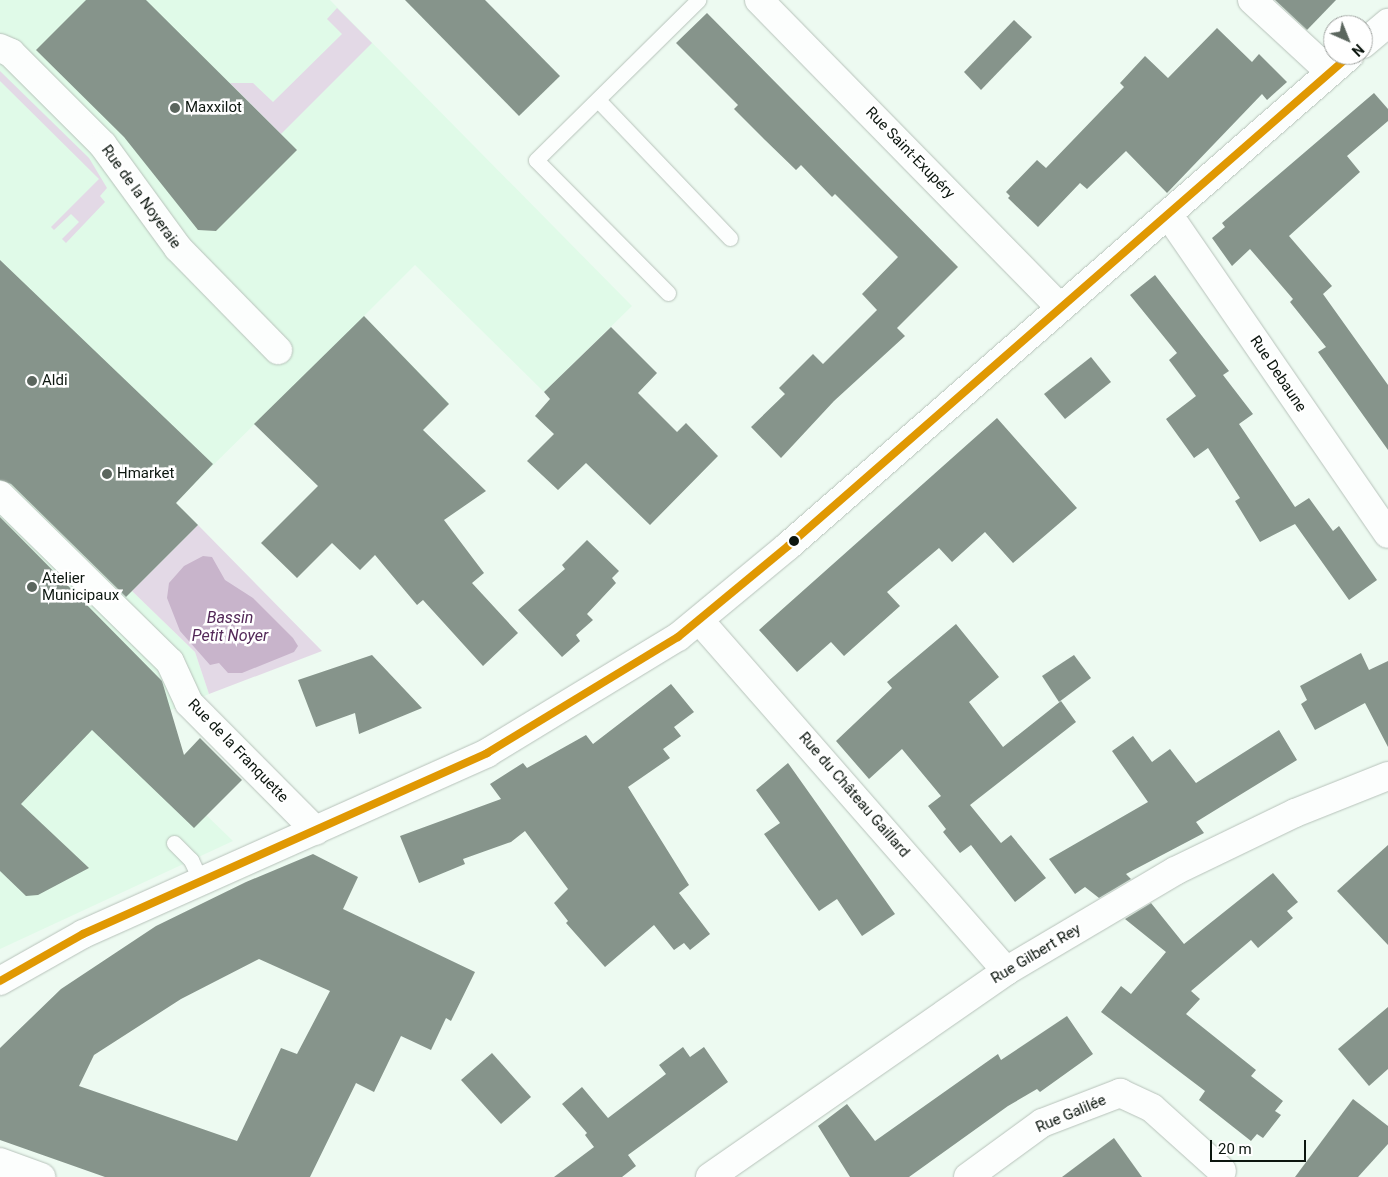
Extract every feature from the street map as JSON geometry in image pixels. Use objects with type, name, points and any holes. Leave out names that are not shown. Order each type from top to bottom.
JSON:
[{"type":"street","name":"Rue Saint-Exupéry","points":[[759,0],[1060,307]]},
{"type":"street","points":[[1252,0],[1323,52]]},
{"type":"street","points":[[1373,36],[1388,23]]},
{"type":"street","name":"Rue de la Noyeraie","points":[[0,48],[11,53],[103,144],[178,248],[278,350]]},
{"type":"street","points":[[2,978],[83,934],[487,753],[700,621],[1339,65]]},
{"type":"street","name":"Rue Debaune","points":[[1168,214],[1388,534]]},
{"type":"street","name":"Rue de la Franquette","points":[[0,495],[170,662],[189,703],[316,831]]},
{"type":"street","name":"Rue du Château Gaillard","points":[[700,621],[1006,971]]},
{"type":"street","name":"Rue Gilbert Rey","points":[[710,1177],[1006,971],[1175,870],[1295,813],[1388,776]]},
{"type":"street","name":"Rue Galilée","points":[[968,1177],[1042,1123],[1120,1093],[1152,1108],[1222,1171]]},
{"type":"street","points":[[0,1162],[41,1177]]},
{"type":"lane","points":[[668,293],[536,160],[698,0]]},
{"type":"lane","points":[[598,100],[730,238]]},
{"type":"lane","points":[[174,843],[191,860],[201,881]]},
{"type":"shaded area","points":[[0,0],[330,0],[632,306],[544,392],[415,265],[364,316],[449,403],[423,430],[266,413],[195,483],[176,503],[198,525],[132,591],[195,652],[209,694],[171,710],[134,745],[233,841],[0,949]]},
{"type":"shaded area","points":[[337,8],[372,43],[281,134],[230,83],[253,83],[273,102],[342,34],[327,19]]},
{"type":"shaded area","points":[[0,71],[89,158],[107,188],[100,196],[105,202],[66,243],[62,239],[79,222],[71,214],[54,230],[51,227],[99,179],[0,81]]},
{"type":"shaded area","points":[[198,525],[322,651],[209,694],[195,652],[132,591]]},
{"type":"water","name":"Bassin Petit Noyer","points":[[203,556],[212,557],[225,580],[253,598],[293,638],[298,646],[294,652],[242,673],[228,673],[219,663],[210,665],[180,631],[167,598],[169,583],[184,566]]},
{"type":"building","name":"Maxxilot","points":[[86,0],[146,0],[297,150],[216,231],[198,230],[124,137],[36,50]]},
{"type":"building","points":[[405,0],[485,0],[560,76],[519,116]]},
{"type":"building","points":[[1275,0],[1336,0],[1307,30]]},
{"type":"building","points":[[707,13],[958,267],[897,328],[905,336],[834,401],[781,458],[751,427],[785,394],[779,388],[813,354],[823,364],[877,310],[862,294],[898,257],[835,194],[832,197],[801,165],[796,170],[734,109],[738,105],[676,43]]},
{"type":"building","points":[[1014,20],[1032,37],[981,90],[964,72]]},
{"type":"building","points":[[1217,28],[1252,62],[1259,54],[1287,82],[1267,100],[1262,94],[1167,193],[1126,151],[1087,189],[1080,183],[1038,227],[1008,198],[1010,196],[1006,192],[1037,160],[1046,168],[1124,87],[1120,83],[1145,56],[1168,78]]},
{"type":"building","points":[[1374,93],[1388,109],[1388,121],[1347,156],[1360,172],[1289,236],[1332,286],[1323,294],[1388,385],[1388,450],[1318,352],[1326,347],[1290,302],[1293,299],[1250,249],[1232,266],[1212,238],[1225,227],[1222,223]]},
{"type":"building","name":"Hmarket","points":[[0,260],[213,464],[176,503],[198,525],[126,597],[11,484],[0,480]]},
{"type":"building","points":[[1155,275],[1229,371],[1223,375],[1253,414],[1239,424],[1295,507],[1309,498],[1333,531],[1339,526],[1377,580],[1349,600],[1295,524],[1260,542],[1235,501],[1240,498],[1208,448],[1194,458],[1166,419],[1196,396],[1169,360],[1177,353],[1130,295]]},
{"type":"building","points":[[364,316],[449,404],[423,430],[486,491],[444,520],[484,573],[472,583],[518,633],[483,666],[423,600],[417,605],[375,555],[360,570],[332,543],[297,578],[261,543],[318,486],[254,424]]},
{"type":"building","points":[[611,327],[657,373],[638,393],[677,432],[686,423],[718,456],[650,525],[586,463],[558,490],[527,461],[554,434],[535,416],[550,399],[544,392]]},
{"type":"building","points":[[1091,357],[1111,382],[1065,419],[1044,394]]},
{"type":"building","points":[[997,418],[1077,508],[1013,563],[985,532],[952,562],[939,548],[887,592],[900,606],[844,656],[831,642],[797,672],[759,630]]},
{"type":"building","points":[[0,517],[162,681],[184,755],[200,738],[242,780],[194,828],[92,730],[21,804],[89,868],[38,895],[26,896],[0,871]]},
{"type":"building","points":[[587,540],[619,571],[612,578],[616,583],[587,614],[593,620],[576,635],[580,641],[562,657],[518,610],[565,569],[562,565]]},
{"type":"building","points":[[956,624],[999,677],[969,702],[1003,747],[1061,701],[1076,722],[970,805],[1001,843],[1011,835],[1046,878],[1015,902],[971,845],[960,853],[943,832],[946,829],[928,806],[941,796],[902,749],[869,779],[836,741],[892,688],[887,682]]},
{"type":"building","points":[[1361,653],[1369,670],[1388,661],[1388,747],[1365,703],[1315,730],[1301,704],[1307,700],[1300,686]]},
{"type":"building","points":[[372,655],[422,708],[359,734],[355,713],[316,727],[298,680]]},
{"type":"building","points":[[1074,655],[1091,678],[1059,702],[1042,676]]},
{"type":"building","points":[[671,684],[694,712],[674,727],[681,736],[663,749],[670,758],[628,787],[689,885],[679,893],[710,934],[690,950],[684,943],[674,950],[654,925],[605,967],[566,923],[568,921],[554,903],[568,889],[525,831],[511,842],[463,859],[465,864],[419,883],[400,836],[501,799],[490,784],[523,763],[527,768],[586,735],[593,744]]},
{"type":"building","points":[[1279,730],[1297,760],[1196,822],[1204,833],[1126,874],[1131,879],[1099,898],[1085,887],[1075,894],[1049,859],[1148,802],[1112,751],[1133,736],[1152,762],[1170,749],[1196,783]]},
{"type":"building","points":[[788,763],[895,914],[862,936],[837,899],[819,911],[764,834],[780,823],[756,790]]},
{"type":"building","points":[[1388,845],[1388,945],[1337,891]]},
{"type":"building","points":[[313,854],[358,877],[343,909],[475,972],[451,1021],[446,1018],[431,1050],[401,1036],[374,1092],[356,1083],[310,1177],[105,1177],[0,1140],[0,1048],[61,989],[156,926],[246,882]],"holes":[[[259,959],[330,991],[297,1054],[281,1048],[237,1141],[79,1086],[94,1055],[181,999]]]},
{"type":"building","points":[[1273,873],[1298,902],[1287,911],[1293,918],[1258,948],[1251,940],[1191,991],[1200,999],[1186,1014],[1256,1070],[1251,1076],[1283,1101],[1275,1111],[1281,1115],[1263,1138],[1257,1134],[1251,1141],[1199,1100],[1205,1091],[1101,1012],[1121,986],[1131,994],[1166,952],[1125,919],[1151,903],[1184,944]]},
{"type":"building","points":[[1388,1007],[1388,1069],[1369,1086],[1338,1049]]},
{"type":"building","points":[[1067,1016],[1093,1054],[1040,1092],[1037,1089],[1008,1106],[909,1177],[850,1177],[818,1126],[847,1104],[875,1141],[998,1054],[1001,1060]]},
{"type":"building","points":[[683,1047],[690,1057],[704,1047],[728,1082],[628,1155],[636,1166],[622,1177],[554,1177],[594,1147],[585,1135],[587,1133],[562,1104],[582,1087],[608,1118],[666,1074],[659,1065]]},
{"type":"building","points":[[492,1053],[531,1097],[501,1124],[461,1080]]},
{"type":"building","points":[[1353,1099],[1388,1126],[1388,1144],[1358,1177],[1295,1177]]},
{"type":"building","points":[[1114,1138],[1142,1177],[1062,1177]]},
{"type":"transit line","points":[[0,981],[83,934],[487,753],[678,637],[788,546],[1339,65]]},
{"type":"place","name":"Maxxilot","points":[[175,108]]},
{"type":"place","name":"Aldi","points":[[32,381]]},
{"type":"place","name":"Hmarket","points":[[107,474]]},
{"type":"place","name":"Atelier Municipaux","points":[[32,587]]}]
